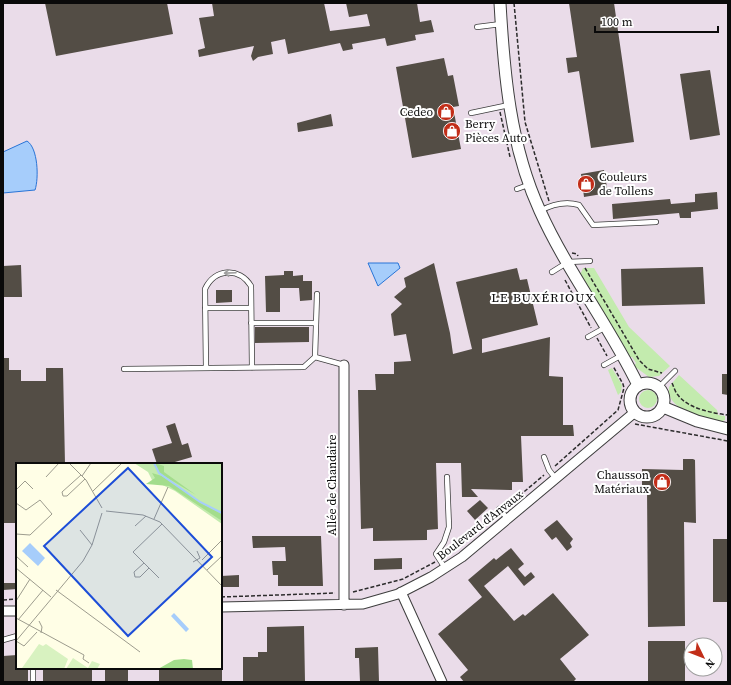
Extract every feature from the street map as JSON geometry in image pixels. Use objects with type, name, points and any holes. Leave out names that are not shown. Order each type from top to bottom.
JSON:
[{"type":"street","points":[[500,3],[509,105],[530,184],[540,211],[638,385]]},
{"type":"street","name":"Allée de Chandaire","points":[[344,365],[344,605]]},
{"type":"street","points":[[649,383],[659,388],[664,396],[663,407],[660,411],[650,417],[639,416],[634,412],[630,403],[630,398],[634,388],[638,385],[649,383]]},
{"type":"street","points":[[663,407],[697,421],[728,429]]},
{"type":"street","name":"Boulevard d'Anvaux","points":[[222,608],[363,604],[401,592],[462,557],[634,412]]},
{"type":"street","points":[[401,592],[442,682]]},
{"type":"street","points":[[3,611],[16,611]]},
{"type":"lane","points":[[477,27],[501,24]]},
{"type":"lane","points":[[471,113],[509,105]]},
{"type":"lane","points":[[517,189],[530,184]]},
{"type":"lane","points":[[540,211],[551,206],[569,202],[580,205],[593,225],[656,222]]},
{"type":"lane","points":[[552,272],[568,262],[590,262]]},
{"type":"lane","points":[[206,368],[205,289],[209,280],[217,274],[228,273],[239,273],[247,279],[251,286],[252,368]]},
{"type":"lane","points":[[124,368],[304,368],[315,357],[318,294]]},
{"type":"lane","points":[[205,308],[251,308]]},
{"type":"lane","points":[[251,324],[316,323]]},
{"type":"lane","points":[[588,337],[606,327]]},
{"type":"lane","points":[[604,365],[622,355]]},
{"type":"lane","points":[[315,357],[344,365]]},
{"type":"lane","points":[[659,388],[675,371]]},
{"type":"lane","points":[[544,457],[556,479]]},
{"type":"lane","points":[[445,568],[436,554],[444,542],[449,528],[447,477]]},
{"type":"lane","points":[[500,510],[508,519]]},
{"type":"lane","points":[[3,640],[16,636]]},
{"type":"lane","points":[[33,669],[33,682]]},
{"type":"path","points":[[671,382],[677,394],[687,402],[703,410],[728,416]]},
{"type":"path","points":[[222,596],[356,592],[403,579],[440,560],[550,470],[618,410]]},
{"type":"path","points":[[634,424],[728,441]]},
{"type":"path","points":[[3,600],[16,599]]},
{"type":"shaded area","points":[[3,3],[728,3],[728,682],[3,682]]},
{"type":"green space","points":[[583,268],[594,268],[629,327],[670,366],[659,376],[649,377],[634,366],[636,363],[632,357],[628,357],[580,275]]},
{"type":"green space","points":[[612,368],[622,385],[621,392],[618,395],[608,370]]},
{"type":"green space","points":[[679,375],[717,410],[718,415],[725,416],[725,420],[720,422],[687,412],[673,402],[669,395],[669,387]]},
{"type":"green space","points":[[648,390],[654,393],[657,399],[654,405],[648,408],[642,405],[639,399],[642,393]]},
{"type":"water","points":[[27,141],[31,145],[37,164],[35,190],[3,193],[3,152]]},
{"type":"water","points":[[368,263],[398,263],[400,268],[378,286]]},
{"type":"building","points":[[45,3],[167,3],[173,34],[56,56]]},
{"type":"building","points":[[212,3],[324,3],[330,31],[370,26],[367,14],[349,17],[346,3],[417,3],[420,22],[431,20],[434,32],[415,35],[416,40],[387,46],[385,38],[352,44],[353,49],[343,51],[340,43],[288,54],[285,39],[271,42],[273,54],[258,57],[253,61],[251,56],[254,46],[199,57],[198,50],[205,48],[199,18],[214,16]]},
{"type":"building","points":[[569,3],[614,3],[634,142],[591,148],[579,71],[568,73],[566,58],[577,57]]},
{"type":"building","points":[[444,58],[448,76],[453,75],[459,106],[453,107],[461,149],[412,158],[396,67]]},
{"type":"building","points":[[710,70],[720,135],[690,140],[680,74]]},
{"type":"building","points":[[331,114],[333,126],[298,132],[297,123]]},
{"type":"building","points":[[604,170],[608,193],[584,197],[581,174]]},
{"type":"building","points":[[717,192],[718,209],[691,212],[691,218],[680,218],[679,213],[613,219],[612,204],[670,199],[671,204],[695,202],[695,194]]},
{"type":"building","points":[[434,263],[450,333],[453,354],[472,349],[456,282],[517,268],[520,280],[527,279],[538,325],[482,339],[482,353],[550,337],[549,376],[563,377],[563,425],[573,425],[574,436],[521,436],[523,482],[512,482],[512,490],[471,489],[478,497],[462,497],[461,463],[436,463],[438,529],[427,530],[427,540],[373,541],[373,528],[361,529],[358,390],[376,390],[375,374],[394,374],[394,362],[411,361],[406,334],[394,336],[391,314],[402,304],[394,297],[406,287],[404,278]]},
{"type":"building","points":[[21,265],[22,297],[3,297],[3,266]]},
{"type":"building","points":[[703,267],[705,304],[622,306],[621,269]]},
{"type":"building","points":[[284,271],[293,271],[293,276],[303,275],[303,281],[312,281],[312,300],[300,301],[299,288],[280,288],[280,312],[266,312],[265,276],[284,275]]},
{"type":"building","points":[[216,290],[232,290],[232,302],[216,303]]},
{"type":"building","points":[[255,327],[309,327],[309,342],[255,343]]},
{"type":"building","points":[[3,358],[9,358],[9,370],[21,370],[21,381],[46,381],[46,368],[63,368],[65,463],[16,463],[16,523],[3,523]]},
{"type":"building","points":[[722,374],[728,374],[728,395],[722,394]]},
{"type":"building","points":[[175,423],[182,445],[188,443],[192,457],[171,463],[157,463],[152,449],[172,443],[166,426]]},
{"type":"building","points":[[683,459],[695,460],[696,523],[684,522],[685,626],[648,627],[647,486],[642,486],[642,469],[683,470]]},
{"type":"building","points":[[480,500],[488,508],[475,520],[467,511]]},
{"type":"building","points":[[557,520],[573,539],[570,543],[572,547],[567,551],[556,537],[552,540],[544,530]]},
{"type":"building","points":[[252,536],[321,536],[323,586],[278,586],[278,575],[273,575],[272,561],[286,561],[285,547],[253,548]]},
{"type":"building","points":[[713,539],[728,539],[728,602],[713,602]]},
{"type":"building","points":[[511,548],[524,564],[518,569],[525,577],[531,572],[535,577],[524,586],[508,566],[484,586],[514,621],[523,614],[525,616],[553,593],[589,635],[560,659],[576,679],[573,682],[464,682],[460,677],[468,670],[438,634],[482,597],[468,580],[494,558],[496,560]]},
{"type":"building","points":[[402,558],[402,569],[374,570],[374,559]]},
{"type":"building","points":[[239,575],[239,587],[222,587],[222,576]]},
{"type":"building","points":[[3,583],[16,583],[16,589],[3,590]]},
{"type":"building","points":[[304,626],[305,682],[243,682],[243,657],[258,657],[258,652],[267,652],[267,627]]},
{"type":"building","points":[[648,641],[683,641],[683,677],[685,677],[685,682],[648,682]]},
{"type":"building","points":[[378,647],[379,682],[360,682],[359,658],[355,658],[355,648]]},
{"type":"building","points":[[16,655],[16,669],[28,669],[28,682],[3,682],[3,656]]},
{"type":"building","points":[[43,669],[92,669],[92,682],[43,682]]},
{"type":"building","points":[[105,669],[128,669],[128,681],[105,681]]},
{"type":"building","points":[[159,669],[222,669],[222,682],[159,682]]},
{"type":"place","name":"Cedeo","points":[[446,112]]},
{"type":"place","name":"Berry Pièces Auto","points":[[452,131]]},
{"type":"place","name":"Couleurs de Tollens","points":[[586,184]]},
{"type":"place","name":"Chausson Matériaux","points":[[662,482]]},
{"type":"district","name":"LE BUXÉRIOUX","points":[[543,297]]}]
